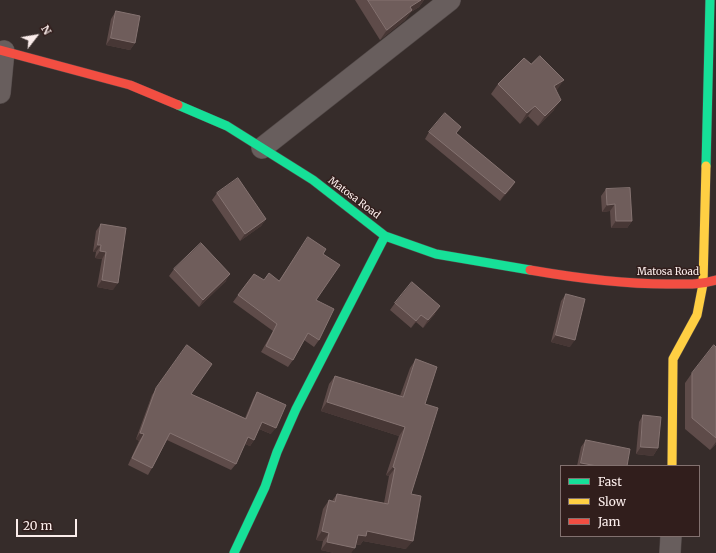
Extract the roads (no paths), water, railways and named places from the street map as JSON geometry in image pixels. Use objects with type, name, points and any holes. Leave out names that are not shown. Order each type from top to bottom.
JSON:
[{"type":"street","points":[[262,148],[450,0]]},
{"type":"street","points":[[672,465],[673,359],[697,315],[703,284],[710,0]]},
{"type":"street","points":[[0,93],[2,50]]},
{"type":"street","name":"Matosa Road","points":[[2,50],[130,85],[227,126],[313,180],[385,236],[436,254],[588,280],[652,284],[703,284],[716,280]]},
{"type":"street","points":[[234,553],[265,487],[277,452],[296,409],[385,236]]},
{"type":"street","points":[[670,553],[671,537]]}]
